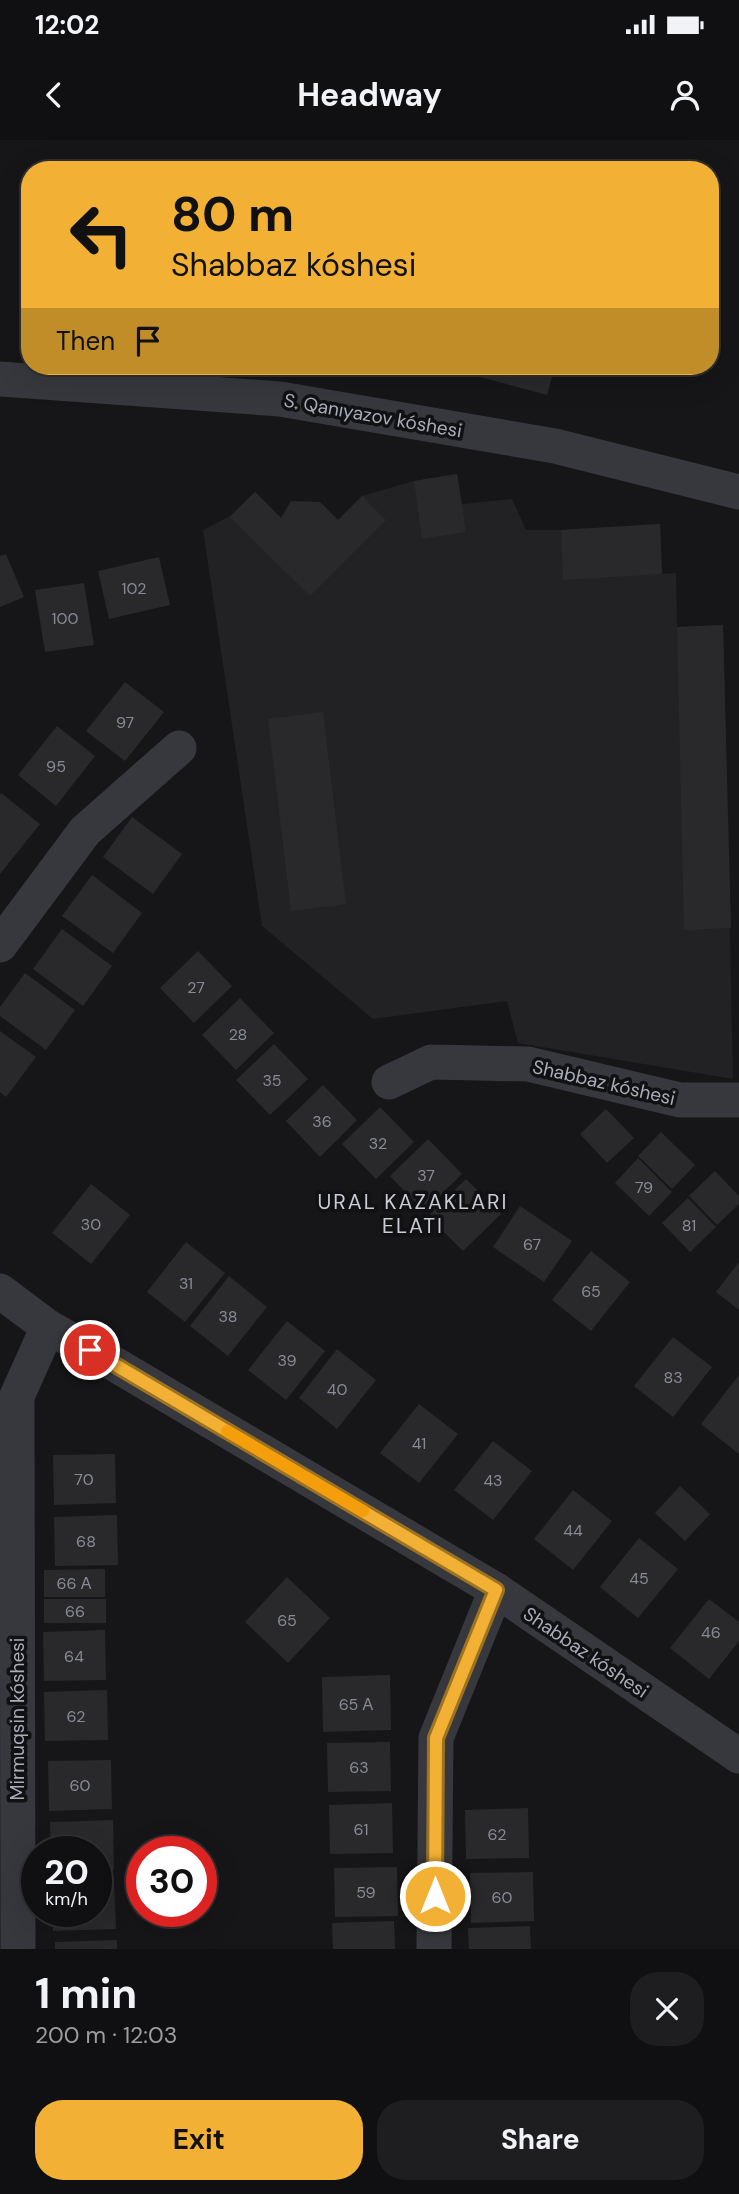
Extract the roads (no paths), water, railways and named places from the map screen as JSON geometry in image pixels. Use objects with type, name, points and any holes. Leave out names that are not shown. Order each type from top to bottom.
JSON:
[{"type":"street","name":"S. Qanıyazov kóshesi","points":[[0,379],[280,399],[555,446],[739,492]]},
{"type":"street","points":[[0,945],[85,831],[179,748]]},
{"type":"street","name":"Shabbaz kóshesi","points":[[389,1082],[431,1062],[528,1064],[680,1100],[739,1100]]},
{"type":"street","name":"Shabbaz kóshesi","points":[[0,1291],[48,1327],[496,1590],[739,1756]]},
{"type":"street","name":"Mirmuqsin kóshesi","points":[[18,1949],[16,1396],[48,1327]]},
{"type":"street","points":[[434,1949],[436,1738],[496,1590]]},
{"type":"district","name":"URAL KAZAKLARI ELATI","points":[[413,1214]]}]
